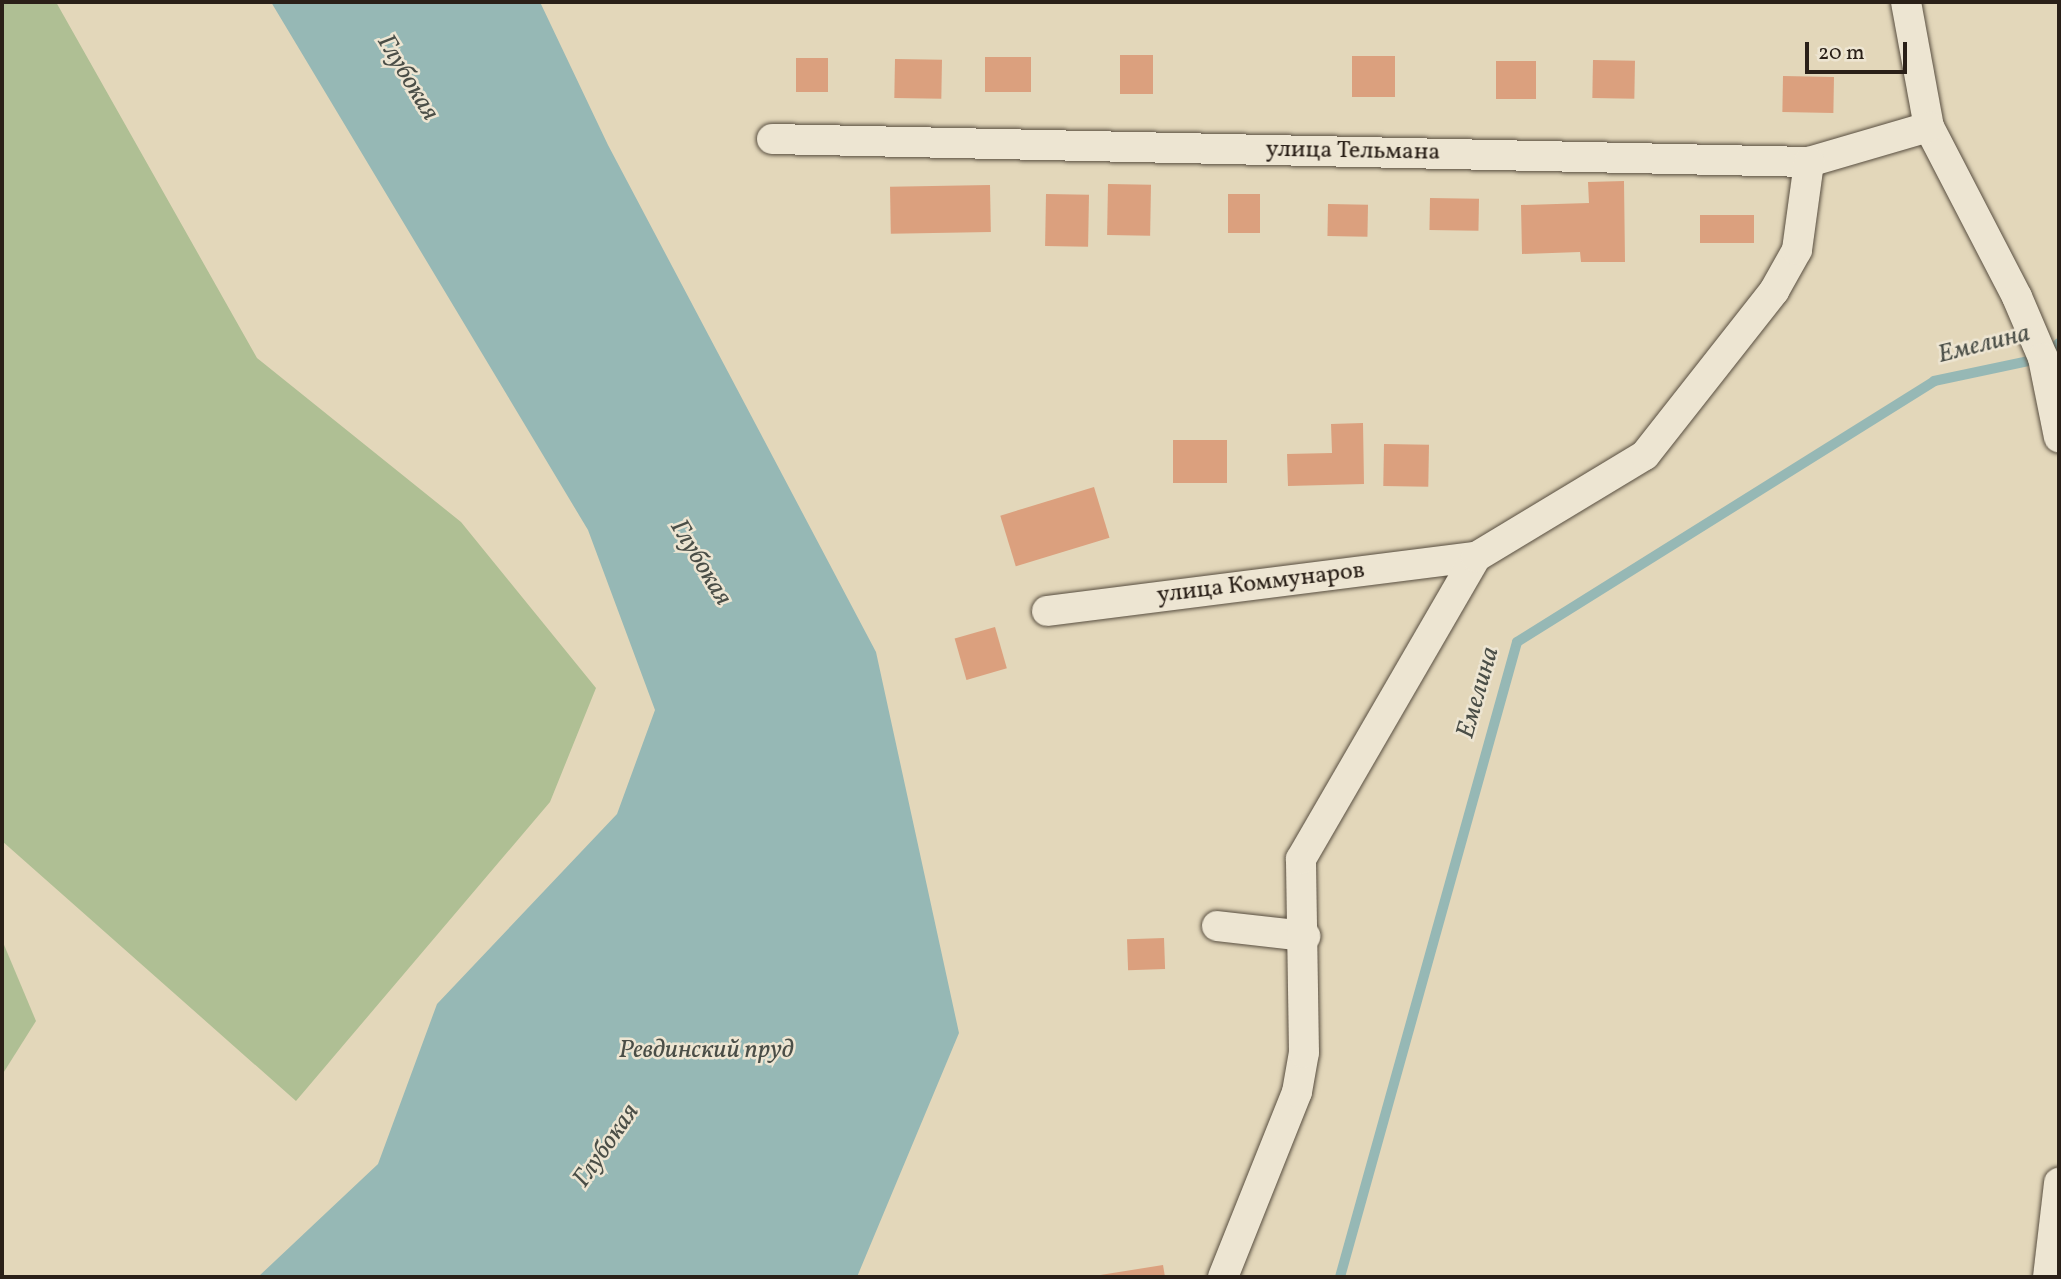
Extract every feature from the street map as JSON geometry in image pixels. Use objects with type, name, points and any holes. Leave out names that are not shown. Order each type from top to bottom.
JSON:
[{"type":"street","points":[[1906,2],[1929,127],[2017,297],[2043,358],[2059,436]]},
{"type":"street","name":"улица Тельмана","points":[[772,139],[1809,162],[1929,127]]},
{"type":"street","points":[[1223,1277],[1297,1092],[1304,1053],[1301,859],[1476,557],[1645,455],[1774,290],[1797,250],[1809,162]]},
{"type":"street","name":"улица Коммунаров","points":[[1047,611],[1476,557]]},
{"type":"street","points":[[1217,926],[1304,936]]},
{"type":"street","points":[[2048,1277],[2059,1183]]},
{"type":"green space","points":[[2,2],[56,2],[257,358],[461,522],[596,688],[550,802],[296,1101],[2,841]]},
{"type":"green space","points":[[2,940],[36,1021],[2,1075]]},
{"type":"water","name":"Ревдинский пруд","points":[[271,2],[540,2],[608,145],[876,652],[959,1033],[857,1277],[258,1277],[378,1164],[437,1004],[617,814],[655,710],[588,530]]},
{"type":"building","points":[[1120,55],[1153,55],[1153,94],[1120,94]]},
{"type":"building","points":[[1352,56],[1395,56],[1395,97],[1352,97]]},
{"type":"building","points":[[985,57],[1031,57],[1031,92],[985,92]]},
{"type":"building","points":[[796,58],[828,58],[828,92],[796,92]]},
{"type":"building","points":[[895,59],[942,60],[941,99],[894,98]]},
{"type":"building","points":[[1593,60],[1635,61],[1634,99],[1592,98]]},
{"type":"building","points":[[1496,61],[1536,61],[1536,99],[1496,99]]},
{"type":"building","points":[[1783,76],[1834,77],[1833,113],[1782,112]]},
{"type":"building","points":[[1624,181],[1625,262],[1581,262],[1580,252],[1522,254],[1521,205],[1589,203],[1588,182]]},
{"type":"building","points":[[1108,184],[1151,185],[1150,236],[1107,235]]},
{"type":"building","points":[[990,185],[991,232],[891,234],[890,187]]},
{"type":"building","points":[[1046,194],[1089,195],[1088,247],[1045,246]]},
{"type":"building","points":[[1228,194],[1260,194],[1260,233],[1228,233]]},
{"type":"building","points":[[1430,198],[1479,199],[1478,231],[1429,230]]},
{"type":"building","points":[[1328,204],[1368,205],[1367,237],[1327,236]]},
{"type":"building","points":[[1700,215],[1754,215],[1754,243],[1700,243]]},
{"type":"building","points":[[1363,423],[1364,484],[1288,486],[1287,454],[1332,453],[1331,424]]},
{"type":"building","points":[[1173,440],[1227,440],[1227,483],[1173,483]]},
{"type":"building","points":[[1384,444],[1429,445],[1428,487],[1383,486]]},
{"type":"building","points":[[1094,487],[1109,538],[1016,566],[1000,516]]},
{"type":"building","points":[[995,627],[1007,668],[966,680],[955,639]]},
{"type":"building","points":[[1164,938],[1165,969],[1128,970],[1127,939]]},
{"type":"building","points":[[1163,1265],[1165,1277],[1094,1277],[1094,1276]]},
{"type":"waterway","name":"Емелина","points":[[1340,1277],[1517,642],[1934,381],[2043,358],[2059,343]]},
{"type":"water label","name":"Глубокая","points":[[407,78]]},
{"type":"water label","name":"Глубокая","points":[[700,563]]},
{"type":"water label","name":"Глубокая","points":[[607,1146]]}]
